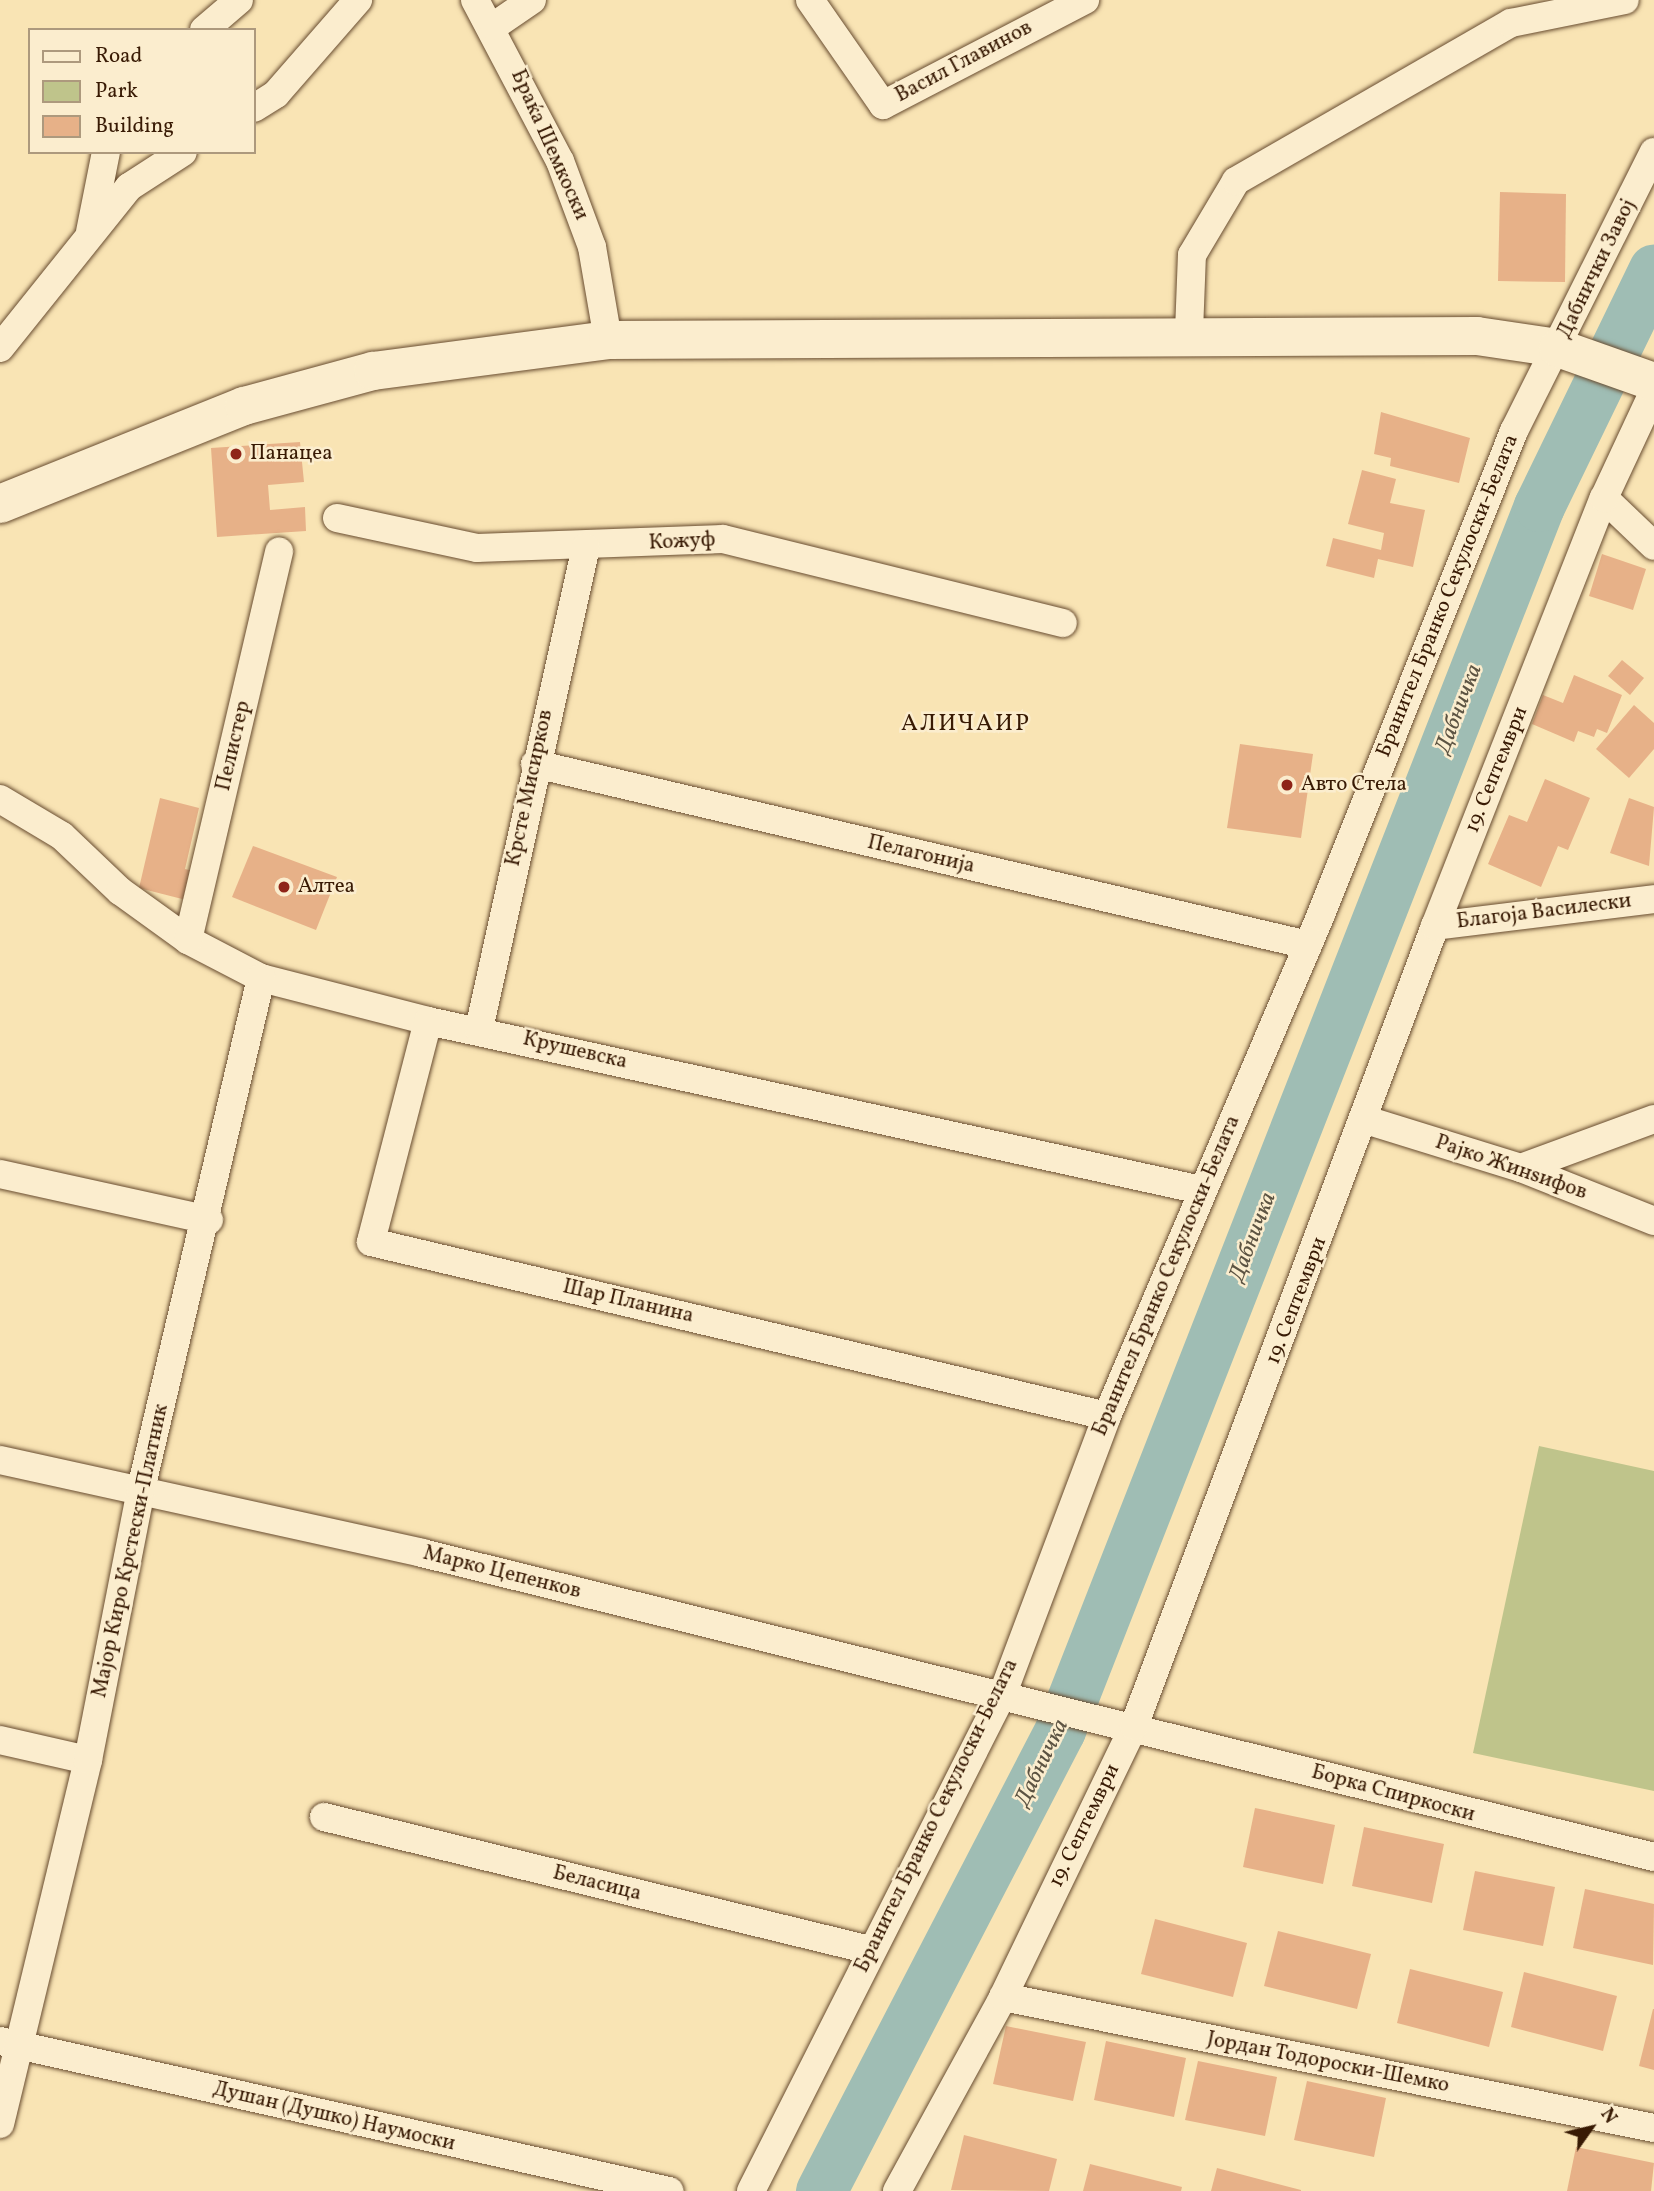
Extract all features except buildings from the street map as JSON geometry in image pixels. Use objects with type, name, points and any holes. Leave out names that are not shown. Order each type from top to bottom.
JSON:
[{"type":"main road","points":[[0,504],[244,406],[373,371],[608,340],[1189,332],[1477,336],[1558,348],[1654,382]]},
{"type":"street","points":[[206,28],[239,0]]},
{"type":"street","points":[[256,107],[276,94],[358,0]]},
{"type":"street","name":"Браќа Шемкоски","points":[[475,0],[494,26],[561,161],[588,235],[608,340]]},
{"type":"street","points":[[494,26],[532,0]]},
{"type":"street","name":"Васил Главинов","points":[[810,0],[883,105],[1085,0]]},
{"type":"street","points":[[1189,332],[1192,255],[1236,181],[1511,23],[1625,0]]},
{"type":"street","name":"Дабнички Завој","points":[[1558,348],[1654,152]]},
{"type":"street","points":[[90,232],[106,154]]},
{"type":"street","points":[[0,348],[90,232],[129,187],[180,154]]},
{"type":"street","name":"Бранител Бранко Секулоски-Белата","points":[[751,2191],[870,1950],[1003,1693],[1107,1416],[1308,946],[1514,430],[1558,348]]},
{"type":"street","name":"19. Септември","points":[[898,2191],[1003,1997],[1134,1726],[1366,1120],[1435,926],[1604,498],[1654,391]]},
{"type":"street","points":[[1604,498],[1654,546]]},
{"type":"street","name":"Кожуф","points":[[337,518],[477,548],[586,548],[723,538],[1063,623]]},
{"type":"street","name":"Крсте Мисирков","points":[[479,1030],[534,764],[586,548]]},
{"type":"street","name":"Пелистер","points":[[188,940],[279,552]]},
{"type":"street","name":"Пелагонија","points":[[534,764],[1308,946]]},
{"type":"street","name":"Крушевска","points":[[0,799],[62,836],[120,891],[188,940],[261,978],[428,1021],[479,1030],[1201,1191]]},
{"type":"street","name":"Благоја Василески","points":[[1435,926],[1654,899]]},
{"type":"street","name":"Мајор Киро Крстески-Платник","points":[[0,2124],[9,2043],[88,1760],[141,1489],[209,1220],[261,978]]},
{"type":"street","name":"Шар Планина","points":[[428,1021],[371,1242],[1107,1416]]},
{"type":"street","points":[[1521,1168],[1654,1119]]},
{"type":"street","name":"Рајко Жинѕифов","points":[[1366,1120],[1521,1168],[1654,1221]]},
{"type":"street","points":[[0,1174],[209,1220]]},
{"type":"street","name":"Марко Цепенков","points":[[0,1460],[141,1489],[1134,1726]]},
{"type":"street","name":"Борка Спиркоски","points":[[1134,1726],[1654,1857]]},
{"type":"street","points":[[0,1740],[88,1760]]},
{"type":"street","name":"Беласица","points":[[324,1817],[870,1950]]},
{"type":"street","name":"Јордан Тодороски-Шемко","points":[[1003,1997],[1654,2128]]},
{"type":"street","name":"Душан (Душко) Наумоски","points":[[9,2043],[669,2191]]},
{"type":"green space","points":[[1539,1446],[1654,1471],[1654,1791],[1473,1753]]},
{"type":"waterway","name":"Дабничка","points":[[821,2191],[1060,1730],[1539,506],[1654,269]]},
{"type":"place","name":"Панацеа","points":[[236,454]]},
{"type":"place","name":"Авто Стела","points":[[1287,785]]},
{"type":"place","name":"Алтеа","points":[[284,887]]},
{"type":"district","name":"АЛИЧАИР","points":[[966,725]]}]
